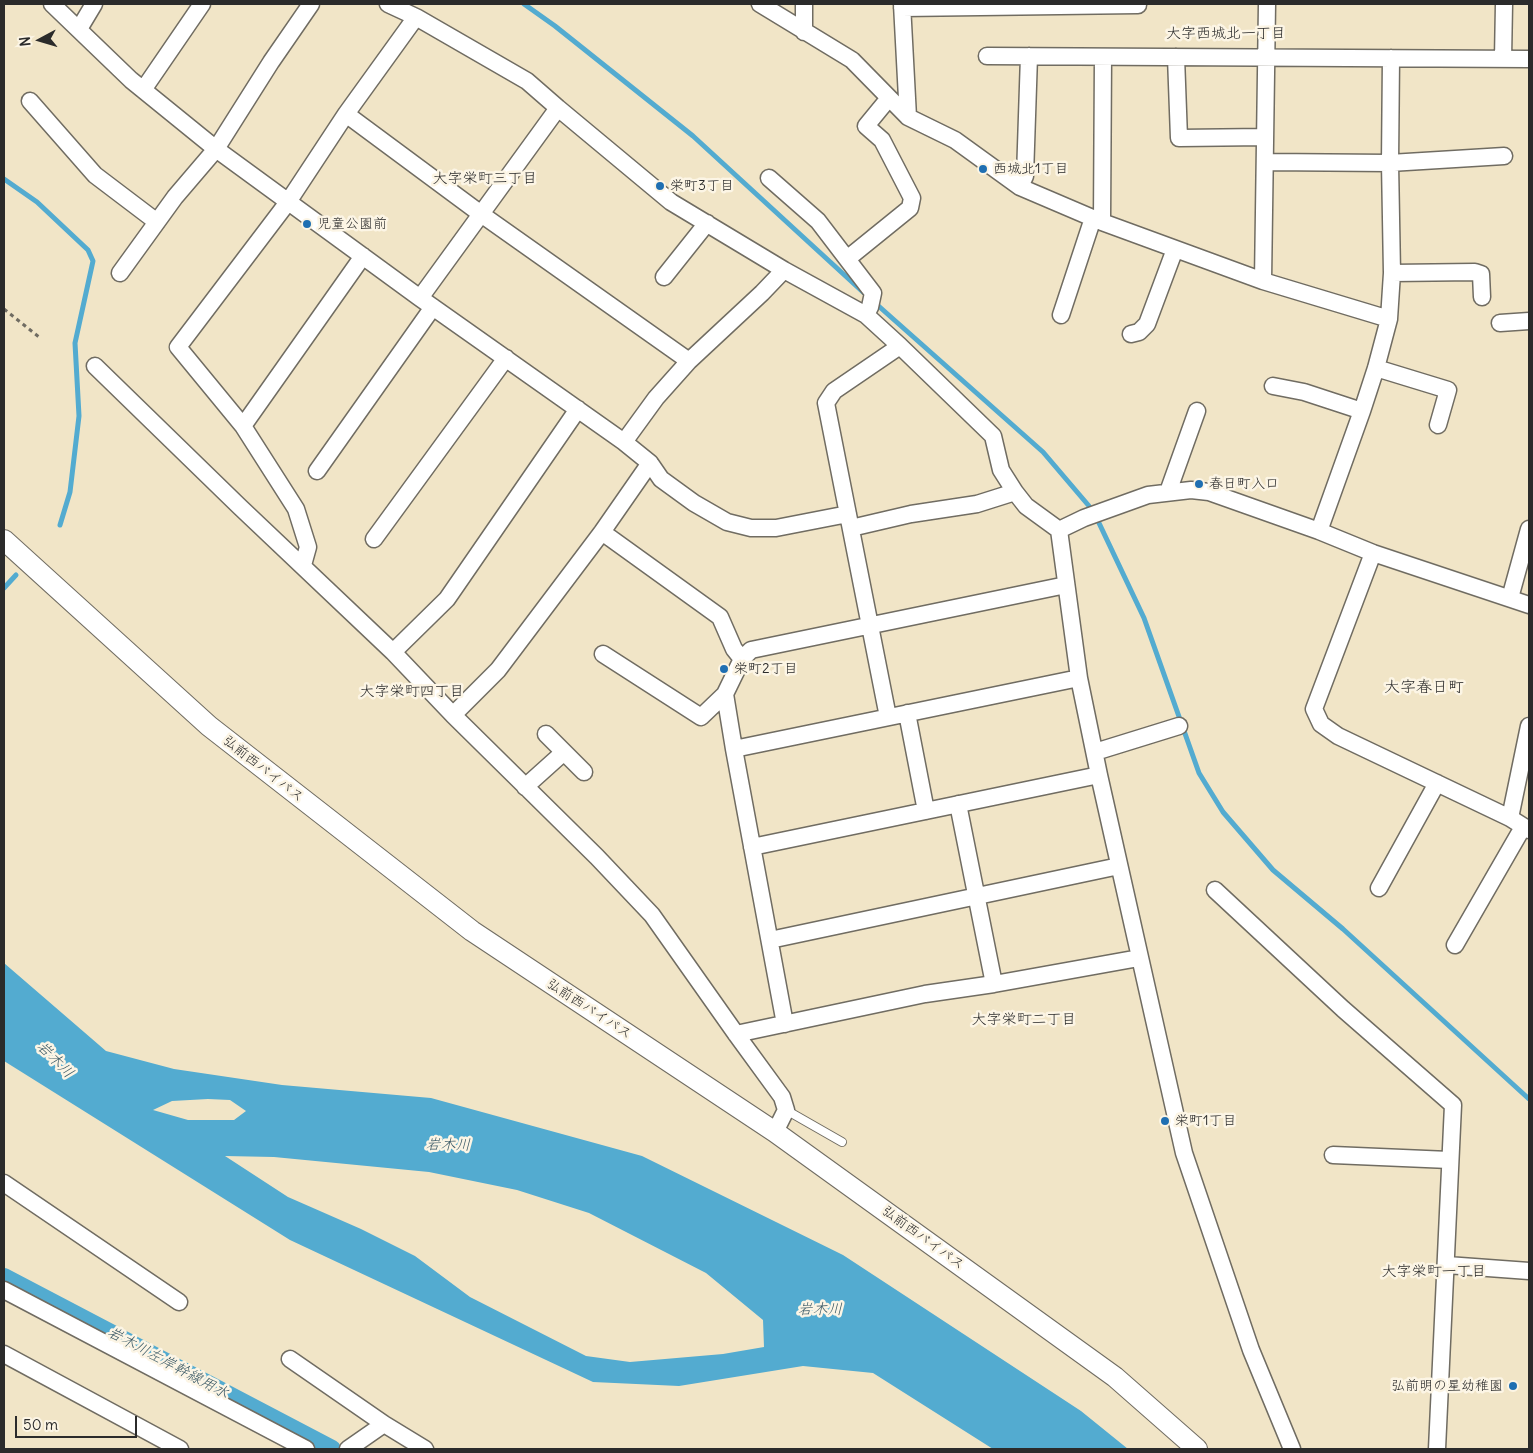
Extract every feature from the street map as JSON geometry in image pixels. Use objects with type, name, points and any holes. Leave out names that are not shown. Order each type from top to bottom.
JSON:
[{"type":"street","points":[[52,4],[131,80],[216,149],[426,302],[624,442],[650,463],[661,479],[694,503],[727,522],[751,528],[776,528],[849,521],[977,504],[1015,492]]},
{"type":"street","points":[[79,29],[94,4]]},
{"type":"street","points":[[144,90],[202,4]]},
{"type":"street","points":[[120,273],[157,222],[216,149],[271,62],[311,4]]},
{"type":"street","points":[[388,4],[416,17],[527,81],[671,202],[784,270],[870,305]]},
{"type":"street","points":[[760,4],[852,60],[908,117],[955,140],[1020,187],[1097,220],[1264,281],[1389,319]]},
{"type":"street","points":[[804,4],[804,32]]},
{"type":"street","points":[[908,117],[902,6],[1138,4]]},
{"type":"street","points":[[1264,281],[1267,4]]},
{"type":"street","points":[[1503,59],[1504,4]]},
{"type":"street","points":[[303,565],[308,547],[296,508],[243,426],[178,347],[288,202],[346,114],[416,17]]},
{"type":"street","points":[[987,56],[1529,59]]},
{"type":"street","points":[[1020,187],[1025,176],[1030,56]]},
{"type":"street","points":[[1061,314],[1097,220],[1103,57]]},
{"type":"street","points":[[1176,57],[1179,138],[1265,137]]},
{"type":"street","points":[[1318,531],[1362,411],[1389,319],[1392,273],[1390,58]]},
{"type":"street","points":[[847,259],[910,208],[912,198],[882,140],[866,126],[889,98]]},
{"type":"street","points":[[30,101],[95,175],[157,222]]},
{"type":"street","points":[[317,471],[481,214],[558,108]]},
{"type":"street","points":[[346,114],[481,214],[689,361]]},
{"type":"street","points":[[1265,162],[1390,163],[1504,156]]},
{"type":"street","points":[[769,178],[818,221],[847,259],[870,305],[900,346],[993,436],[1001,470],[1015,492],[1026,506],[1059,530],[1079,678],[1139,958],[1184,1153],[1251,1350],[1292,1449]]},
{"type":"street","points":[[664,277],[707,223]]},
{"type":"street","points":[[1131,334],[1139,332],[1147,324],[1175,248]]},
{"type":"street","points":[[243,426],[363,256]]},
{"type":"street","points":[[624,442],[656,398],[689,361],[784,270]]},
{"type":"street","points":[[1392,273],[1475,272],[1481,274],[1482,297]]},
{"type":"street","points":[[1500,322],[1529,321]]},
{"type":"street","points":[[888,717],[826,403],[834,391],[900,346]]},
{"type":"street","points":[[374,539],[506,358]]},
{"type":"street","points":[[94,366],[393,652],[453,715],[597,857],[652,915],[782,1097],[786,1110],[775,1132]]},
{"type":"street","points":[[1376,368],[1448,390],[1438,425]]},
{"type":"street","points":[[1273,386],[1304,392],[1362,411]]},
{"type":"street","points":[[393,652],[447,599],[578,409]]},
{"type":"street","points":[[1168,492],[1197,411]]},
{"type":"street","points":[[453,715],[498,670],[602,532],[650,463]]},
{"type":"street","points":[[1059,530],[1084,518],[1148,495],[1191,490],[1209,492],[1373,553],[1529,605]]},
{"type":"street","points":[[1510,598],[1529,529]]},
{"type":"street","points":[[602,532],[720,617],[734,649],[742,659]]},
{"type":"street","name":"弘前西バイパス","points":[[4,540],[209,726],[472,932],[775,1132],[1115,1377],[1197,1449]]},
{"type":"street","points":[[1373,553],[1314,708],[1321,724],[1338,736],[1437,782],[1521,825]]},
{"type":"street","points":[[603,654],[701,717],[725,694],[742,659],[751,650],[1066,585]]},
{"type":"street","points":[[734,749],[1079,678]]},
{"type":"street","points":[[725,694],[785,1024]]},
{"type":"street","points":[[907,713],[926,811]]},
{"type":"street","points":[[1095,752],[1179,726]]},
{"type":"street","points":[[1455,945],[1521,825],[1529,726]]},
{"type":"street","points":[[546,734],[584,772]]},
{"type":"street","points":[[526,788],[564,752]]},
{"type":"street","points":[[752,847],[1099,774]]},
{"type":"street","points":[[1379,888],[1437,782]]},
{"type":"street","points":[[958,804],[994,984]]},
{"type":"street","points":[[770,940],[1119,866]]},
{"type":"street","points":[[1215,890],[1343,1009],[1453,1105],[1437,1449]]},
{"type":"street","points":[[736,1034],[924,994],[994,984],[1139,958]]},
{"type":"street","points":[[1333,1155],[1449,1160]]},
{"type":"street","points":[[4,1183],[179,1302]]},
{"type":"street","points":[[1446,1265],[1529,1271]]},
{"type":"street","points":[[4,1290],[306,1449]]},
{"type":"street","points":[[4,1355],[180,1449]]},
{"type":"street","points":[[290,1359],[384,1424],[425,1449]]},
{"type":"street","points":[[348,1449],[384,1424]]},
{"type":"lane","points":[[786,1110],[842,1142]]},
{"type":"path","points":[[4,309],[39,337]]},
{"type":"water","name":"岩木川","points":[[4,963],[106,1051],[174,1069],[282,1085],[431,1098],[642,1156],[843,1255],[1081,1411],[1128,1449],[993,1449],[873,1373],[803,1366],[679,1386],[593,1382],[290,1240],[4,1061]],"holes":[[[230,1100],[246,1111],[234,1120],[188,1120],[153,1110],[172,1101]],[[225,1156],[274,1157],[429,1172],[517,1190],[589,1213],[706,1273],[763,1320],[764,1347],[723,1354],[630,1362],[586,1356],[470,1297],[415,1256],[361,1229],[288,1197]]]},
{"type":"waterway","points":[[524,4],[555,26],[693,136],[864,293]]},
{"type":"waterway","points":[[4,179],[37,202],[88,250],[93,261],[75,343],[79,416],[70,492],[60,525]]},
{"type":"waterway","points":[[874,302],[1043,452],[1089,506]]},
{"type":"waterway","points":[[1099,523],[1144,618],[1199,773],[1223,812],[1273,870],[1343,929],[1529,1099]]},
{"type":"waterway","points":[[4,588],[16,575]]},
{"type":"waterway","name":"岩木川左岸幹線用水","points":[[4,1277],[332,1449]]},
{"type":"place","name":"西城北1丁目","points":[[983,169]]},
{"type":"place","name":"栄町3丁目","points":[[660,186]]},
{"type":"place","name":"児童公園前","points":[[307,224]]},
{"type":"place","name":"春日町入口","points":[[1199,484]]},
{"type":"place","name":"栄町2丁目","points":[[724,669]]},
{"type":"place","name":"栄町1丁目","points":[[1165,1121]]},
{"type":"place","name":"弘前明の星幼稚園","points":[[1513,1386]]},
{"type":"district","name":"大字西城北一丁目","points":[[1226,34]]},
{"type":"district","name":"大字栄町三丁目","points":[[485,179]]},
{"type":"district","name":"大字春日町","points":[[1424,687]]},
{"type":"district","name":"大字栄町四丁目","points":[[412,692]]},
{"type":"district","name":"大字栄町二丁目","points":[[1024,1020]]},
{"type":"district","name":"大字栄町一丁目","points":[[1434,1272]]}]
